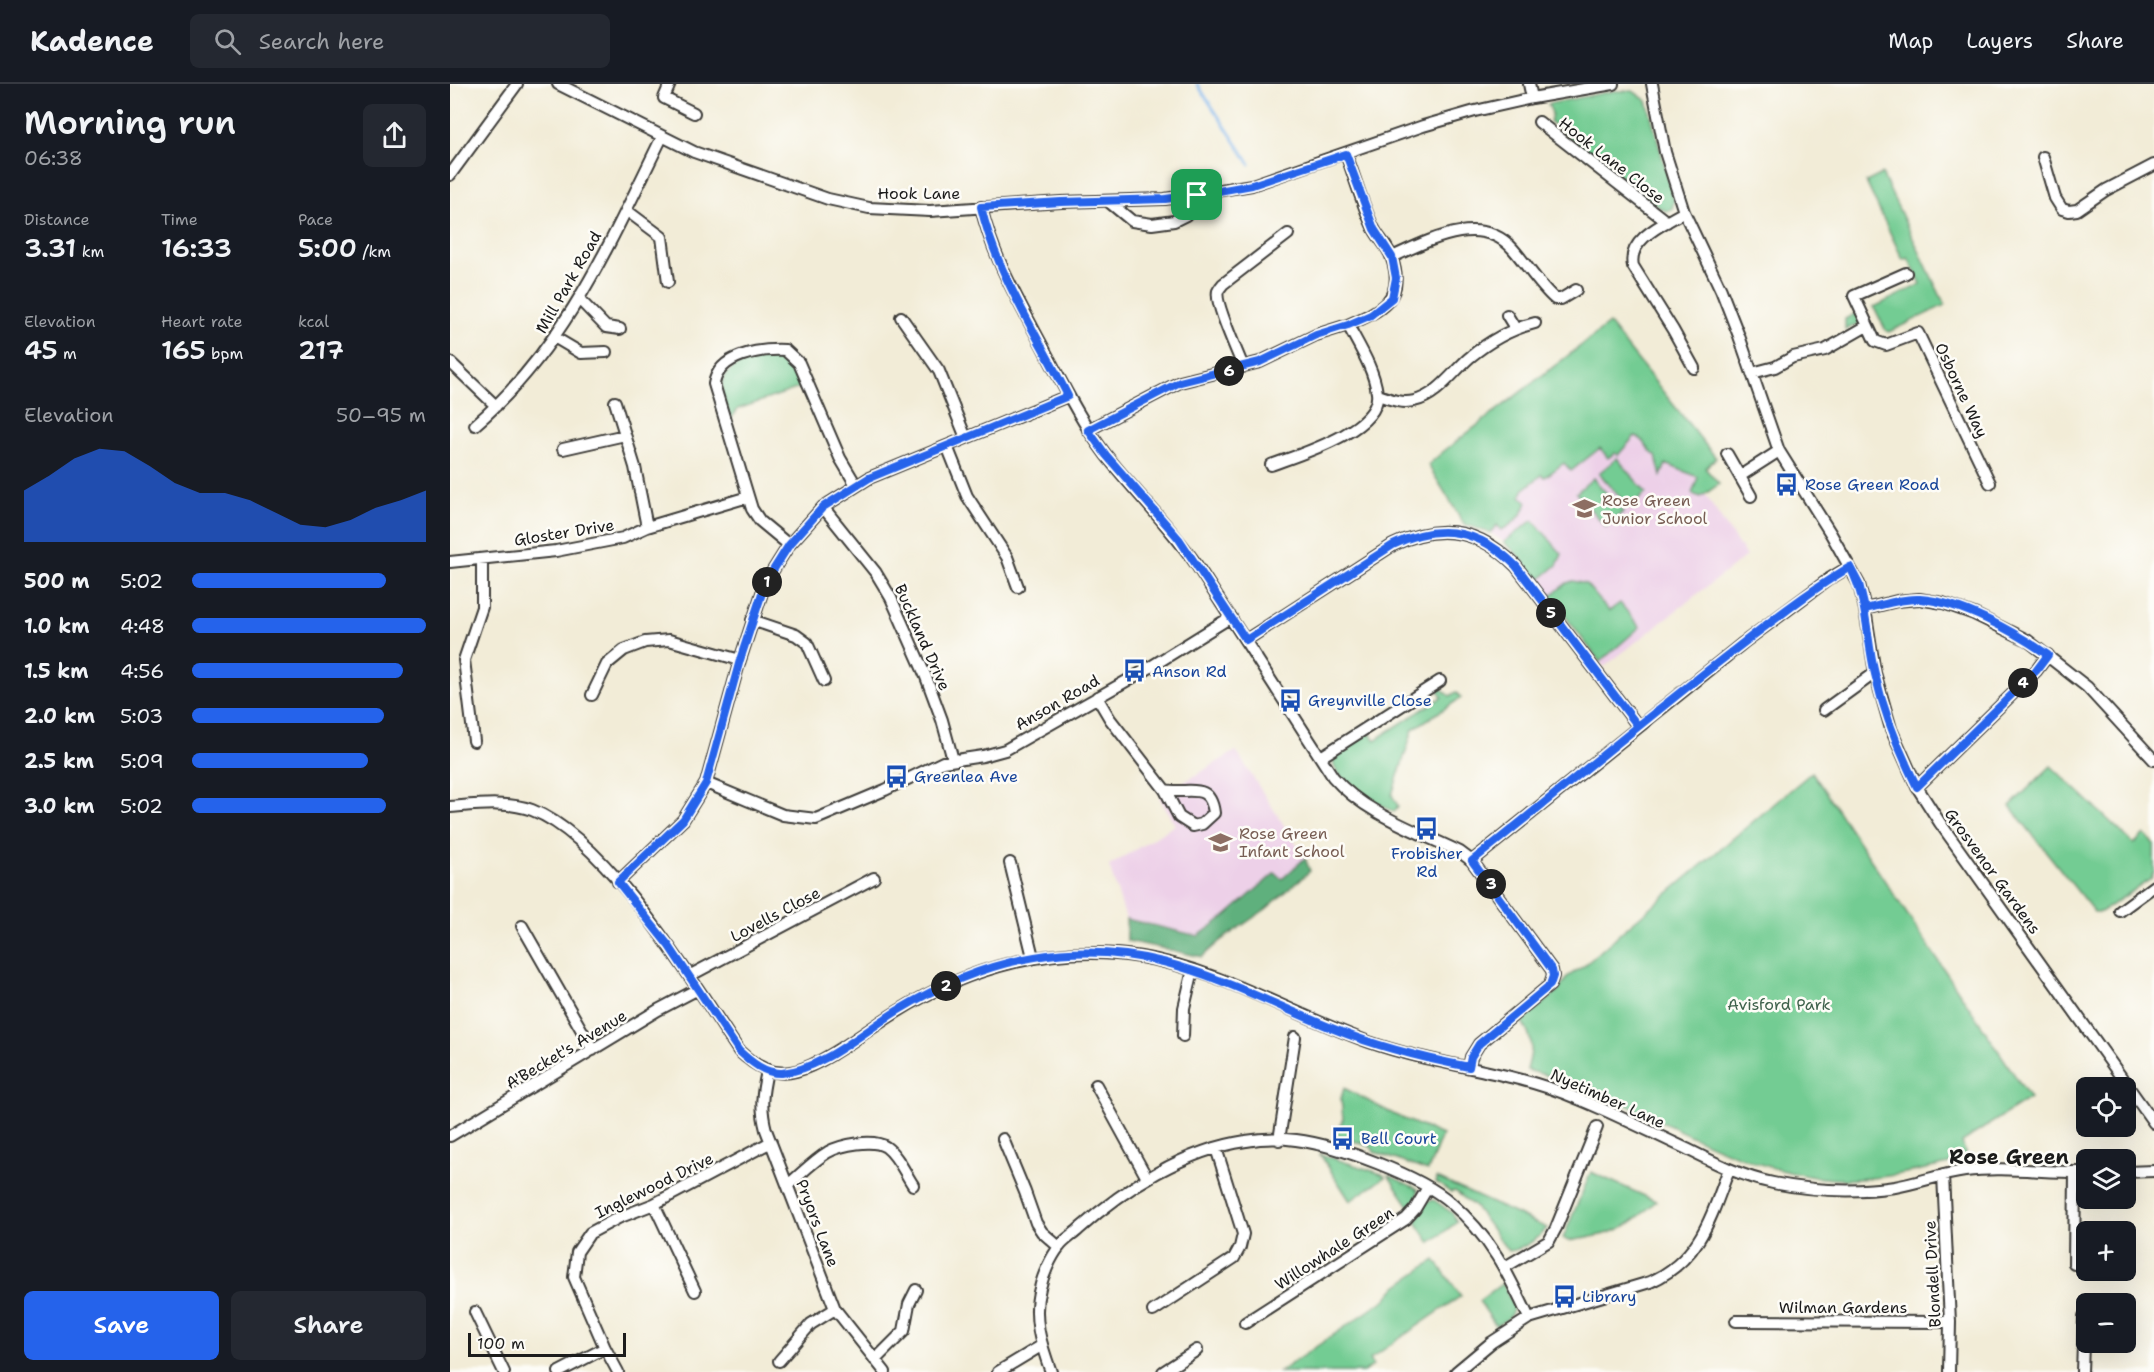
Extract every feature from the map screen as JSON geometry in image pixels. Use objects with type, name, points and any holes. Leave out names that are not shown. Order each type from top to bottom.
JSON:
[{"type":"street","points":[[450,175],[517,84]]},
{"type":"street","name":"Hook Lane","points":[[558,84],[694,152],[828,198],[869,208],[930,211],[1061,202],[1165,199],[1252,185],[1433,123],[1532,98],[1612,84]]},
{"type":"street","points":[[670,84],[664,98],[694,113]]},
{"type":"street","points":[[1529,84],[1532,98]]},
{"type":"street","points":[[1652,84],[1665,152],[1683,212],[1721,290],[1779,451],[1850,567],[1859,584],[1865,609],[1919,599],[1943,603],[1974,614],[2005,629],[2048,655],[2087,687],[2154,759]]},
{"type":"street","name":"Hook Lane Close","points":[[1539,122],[1667,222]]},
{"type":"street","name":"Mill Park Road","points":[[475,425],[522,380],[579,299],[662,137]]},
{"type":"street","points":[[1088,430],[1180,382],[1244,367],[1289,349],[1316,335],[1371,315],[1392,298],[1396,278],[1392,257],[1374,229],[1346,154]]},
{"type":"street","points":[[2043,157],[2055,198],[2062,209],[2069,212],[2077,210],[2106,190],[2154,165]]},
{"type":"street","points":[[1109,202],[1132,221],[1152,224],[1174,221],[1186,215],[1197,195]]},
{"type":"street","points":[[981,207],[988,237],[998,261],[1088,430],[1110,460],[1179,539],[1337,782],[1356,800],[1460,852],[1472,861],[1552,970],[1550,985],[1479,1044],[1471,1057],[1469,1067]]},
{"type":"street","points":[[626,210],[662,237],[668,282]]},
{"type":"street","points":[[1683,212],[1634,247],[1631,257],[1633,266],[1694,368]]},
{"type":"street","points":[[1392,257],[1449,234],[1475,231],[1497,237],[1510,247],[1555,299],[1561,299],[1576,290]]},
{"type":"street","points":[[1244,367],[1232,335],[1223,319],[1217,300],[1218,291],[1223,284],[1288,234]]},
{"type":"street","name":"Osborne Way","points":[[1906,273],[1854,296],[1875,341],[1886,345],[1918,333],[1990,483]]},
{"type":"street","points":[[579,299],[606,327],[620,328]]},
{"type":"street","points":[[1507,315],[1515,328]]},
{"type":"street","points":[[901,317],[939,371],[966,438]]},
{"type":"street","points":[[1378,395],[1406,403],[1425,398],[1470,358],[1515,328],[1535,323]]},
{"type":"street","points":[[1271,465],[1320,447],[1344,435],[1372,413],[1378,395],[1368,364],[1348,325]]},
{"type":"street","points":[[1752,373],[1775,367],[1793,357],[1825,350],[1867,326]]},
{"type":"street","points":[[554,337],[581,353],[606,352]]},
{"type":"street","points":[[789,545],[760,521],[748,497],[714,384],[716,372],[722,365],[733,359],[767,349],[785,350],[799,363],[840,458],[855,485]]},
{"type":"street","points":[[450,362],[496,406]]},
{"type":"street","points":[[618,882],[683,820],[706,783],[740,660],[762,593],[789,545],[823,507],[855,485],[1068,396]]},
{"type":"street","points":[[615,402],[635,467],[647,527]]},
{"type":"street","points":[[563,449],[625,435]]},
{"type":"street","points":[[947,446],[967,496],[1007,557],[1018,586]]},
{"type":"street","points":[[1740,476],[1779,451]]},
{"type":"street","points":[[1727,454],[1751,496]]},
{"type":"street","name":"Gloster Drive","points":[[450,562],[556,551],[623,538],[647,527],[748,497]]},
{"type":"street","name":"Buckland Drive","points":[[823,507],[876,573],[891,598],[926,677],[942,720],[953,760]]},
{"type":"street","points":[[1246,640],[1393,545],[1411,536],[1427,532],[1470,535],[1502,552],[1516,566],[1638,726]]},
{"type":"street","points":[[474,741],[464,660],[482,607],[482,560]]},
{"type":"street","points":[[1472,861],[1743,643],[1829,579],[1850,567]]},
{"type":"street","name":"Grosvenor Gardens","points":[[1865,609],[1875,673],[1891,729],[1917,787],[1940,823],[2154,1123]]},
{"type":"street","name":"Anson Road","points":[[706,783],[783,815],[816,819],[944,762],[984,756],[1005,750],[1144,671],[1231,617]]},
{"type":"street","points":[[752,620],[796,635],[807,643],[824,681]]},
{"type":"street","points":[[592,695],[607,664],[624,650],[645,642],[669,640],[740,660]]},
{"type":"street","points":[[1917,787],[2036,671],[2048,655]]},
{"type":"street","points":[[1824,710],[1875,673]]},
{"type":"street","points":[[1321,757],[1440,681]]},
{"type":"street","points":[[1097,697],[1110,719],[1165,790],[1179,817],[1185,823],[1193,826],[1202,824],[1214,813],[1213,805],[1201,791],[1165,790]]},
{"type":"street","points":[[450,807],[496,804],[531,810],[556,823],[590,851],[669,946],[739,1051],[753,1064],[767,1071]]},
{"type":"street","points":[[1010,863],[1033,957]]},
{"type":"street","name":"Lovells Close","points":[[689,976],[874,878]]},
{"type":"street","points":[[2120,911],[2154,888]]},
{"type":"street","points":[[522,926],[593,1050]]},
{"type":"street","name":"Nyetimber Lane","points":[[767,1071],[779,1073],[805,1068],[923,996],[984,971],[1033,957],[1067,952],[1099,952],[1140,956],[1172,963],[1371,1043],[1419,1057],[1536,1083],[1606,1110],[1730,1169],[1771,1182],[1829,1191],[1863,1190],[1980,1170],[2075,1172]]},
{"type":"street","points":[[1183,1036],[1184,1008],[1193,970]]},
{"type":"street","name":"A'Becket's Avenue","points":[[450,1136],[658,1010],[698,989]]},
{"type":"street","points":[[1279,1140],[1295,1037]]},
{"type":"street","name":"Pryors Lane","points":[[767,1071],[761,1109],[766,1130],[835,1309],[885,1372]]},
{"type":"street","points":[[1096,1085],[1147,1178]]},
{"type":"street","points":[[1504,1267],[1549,1241],[1597,1127]]},
{"type":"street","points":[[1003,1138],[1035,1224],[1059,1247]]},
{"type":"street","points":[[1051,1372],[1041,1346],[1036,1318],[1040,1288],[1059,1247],[1092,1217],[1147,1178],[1216,1148],[1247,1141],[1297,1140],[1361,1157],[1428,1187],[1450,1201],[1492,1246],[1529,1318]]},
{"type":"street","name":"Inglewood Drive","points":[[618,1372],[574,1277],[577,1252],[590,1233],[618,1218],[654,1204],[771,1142]]},
{"type":"street","points":[[788,1185],[828,1152],[850,1145],[874,1142],[886,1147],[895,1156],[913,1185]]},
{"type":"street","points":[[1153,1311],[1234,1258],[1240,1247],[1243,1234],[1216,1148]]},
{"type":"street","points":[[1456,1372],[1492,1342],[1529,1318],[1650,1282],[1665,1275],[1678,1265],[1699,1242],[1730,1169]]},
{"type":"street","points":[[2136,1172],[2154,1171]]},
{"type":"street","points":[[2074,1264],[2075,1172]]},
{"type":"street","name":"Blondell Drive","points":[[1943,1175],[1950,1322],[1949,1372]]},
{"type":"street","name":"Willowhale Green","points":[[1245,1323],[1406,1219],[1428,1187]]},
{"type":"street","points":[[654,1204],[695,1291]]},
{"type":"street","points":[[875,1360],[904,1331],[909,1304],[916,1290]]},
{"type":"street","points":[[779,1361],[811,1324],[835,1309]]},
{"type":"street","points":[[474,1312],[504,1372]]},
{"type":"street","name":"Wilman Gardens","points":[[1736,1322],[1950,1322]]},
{"type":"street","points":[[998,1372],[1041,1346]]},
{"type":"street","points":[[559,1372],[605,1348]]},
{"type":"street","points":[[1163,1372],[1197,1350]]},
{"type":"street","points":[[2082,1372],[2083,1353]]},
{"type":"shaded area","name":"Rose Green Junior School","points":[[1609,324],[1716,458],[1705,468],[1719,484],[1704,493],[1746,556],[1604,667],[1517,554],[1490,533],[1464,524],[1428,465]]},
{"type":"shaded area","name":"Rose Green Infant School","points":[[1236,751],[1305,858],[1310,871],[1266,909],[1220,941],[1126,919],[1109,866],[1175,825],[1159,797]]},
{"type":"green space","points":[[1613,91],[1633,91],[1647,101],[1674,200],[1672,209],[1666,211],[1660,208],[1550,122],[1552,113],[1548,104]]},
{"type":"green space","points":[[1882,174],[1945,305],[1889,332],[1886,331],[1874,307],[1921,284],[1908,258],[1903,260],[1866,182]]},
{"type":"green space","points":[[1858,312],[1862,322],[1845,330],[1845,319]]},
{"type":"green space","points":[[1609,324],[1716,458],[1705,468],[1719,484],[1701,497],[1692,494],[1698,477],[1666,464],[1661,476],[1656,456],[1642,440],[1635,436],[1618,455],[1615,453],[1608,458],[1600,448],[1571,471],[1564,463],[1545,477],[1542,475],[1523,490],[1521,496],[1527,502],[1525,507],[1517,519],[1506,528],[1501,530],[1497,525],[1490,533],[1464,524],[1428,465]]},
{"type":"green space","points":[[773,353],[792,362],[807,393],[799,388],[738,409],[731,419],[722,392],[725,375],[738,365]]},
{"type":"green space","points":[[1617,458],[1646,493],[1629,508],[1599,473]]},
{"type":"green space","points":[[1593,478],[1623,512],[1606,527],[1576,493]]},
{"type":"green space","points":[[1533,520],[1562,554],[1557,565],[1538,581],[1517,554],[1504,542]]},
{"type":"green space","points":[[1573,581],[1586,584],[1609,611],[1620,603],[1640,627],[1600,662],[1550,596]]},
{"type":"green space","points":[[1441,688],[1450,696],[1456,692],[1461,698],[1413,729],[1392,795],[1398,806],[1394,812],[1346,782],[1334,765],[1334,757],[1340,750],[1369,732],[1375,740],[1442,697],[1438,690]]},
{"type":"green space","points":[[2051,766],[2134,844],[2144,834],[2154,844],[2154,871],[2151,879],[2101,912],[2094,912],[2010,806]]},
{"type":"green space","name":"Avisford Park","points":[[1812,772],[2030,1098],[1962,1142],[1967,1160],[1877,1178],[1822,1178],[1795,1173],[1743,1158],[1596,1092],[1527,1070],[1531,1045],[1529,1034],[1522,1022],[1560,989],[1567,977],[1584,966]]},
{"type":"green space","points":[[1305,858],[1310,871],[1266,909],[1220,941],[1202,957],[1127,941],[1126,919],[1198,936],[1227,915],[1275,873],[1282,879]]},
{"type":"green space","points":[[1344,1088],[1397,1116],[1442,1135],[1428,1171],[1336,1135],[1343,1119],[1341,1098]]},
{"type":"green space","points":[[1320,1154],[1382,1174],[1385,1177],[1350,1201]]},
{"type":"green space","points":[[1591,1172],[1656,1201],[1625,1226],[1606,1234],[1568,1241],[1563,1238]]},
{"type":"green space","points":[[1388,1175],[1418,1189],[1417,1200],[1411,1209]]},
{"type":"green space","points":[[1437,1178],[1547,1228],[1519,1249],[1508,1251],[1476,1208],[1455,1191],[1450,1192],[1436,1182]]},
{"type":"green space","points":[[1434,1200],[1452,1213],[1457,1222],[1430,1243],[1416,1222],[1426,1202]]},
{"type":"green space","points":[[1435,1260],[1461,1296],[1370,1359],[1373,1366],[1363,1372],[1279,1372],[1386,1299],[1397,1286]]},
{"type":"green space","points":[[1503,1283],[1514,1308],[1509,1318],[1496,1326],[1479,1301]]},
{"type":"waterway","points":[[1197,84],[1250,164]]},
{"type":"place","name":"Rose Green Road","points":[[1787,484]]},
{"type":"place","name":"Rose Green Junior School","points":[[1584,509]]},
{"type":"place","name":"Anson Rd","points":[[1134,671]]},
{"type":"place","name":"Greynville Close","points":[[1290,700]]},
{"type":"place","name":"Greenlea Ave","points":[[896,776]]},
{"type":"place","name":"Frobisher Rd","points":[[1427,828]]},
{"type":"place","name":"Rose Green Infant School","points":[[1221,842]]},
{"type":"place","name":"Bell Court","points":[[1343,1138]]},
{"type":"place","name":"Library","points":[[1564,1296]]},
{"type":"district","name":"Rose Green","points":[[2009,1157]]},
{"type":"route","points":[[1197,195],[1165,199],[981,207],[988,237],[998,261],[1068,396],[855,485],[823,507],[789,545],[772,572],[762,593],[740,660],[706,783],[683,820],[618,882],[669,946],[739,1051],[753,1064],[767,1071],[779,1073],[797,1071],[846,1045],[923,996],[955,982],[1033,957],[1067,952],[1099,952],[1140,956],[1172,963],[1264,998],[1371,1043],[1419,1057],[1469,1067],[1471,1057],[1479,1044],[1550,985],[1553,980],[1552,970],[1490,882],[1472,861],[1743,643],[1829,579],[1850,567],[1859,584],[1865,609],[1897,601],[1919,599],[1943,603],[1974,614],[2005,629],[2048,655],[2036,671],[1917,787],[1891,729],[1875,673],[1859,584],[1850,567],[1829,579],[1786,611],[1743,643],[1638,726],[1516,566],[1488,542],[1470,535],[1427,532],[1411,536],[1393,545],[1246,640],[1179,539],[1106,455],[1088,430],[1180,382],[1260,362],[1316,335],[1371,315],[1392,298],[1396,278],[1392,257],[1374,229],[1346,154],[1252,185],[1197,195]]}]
